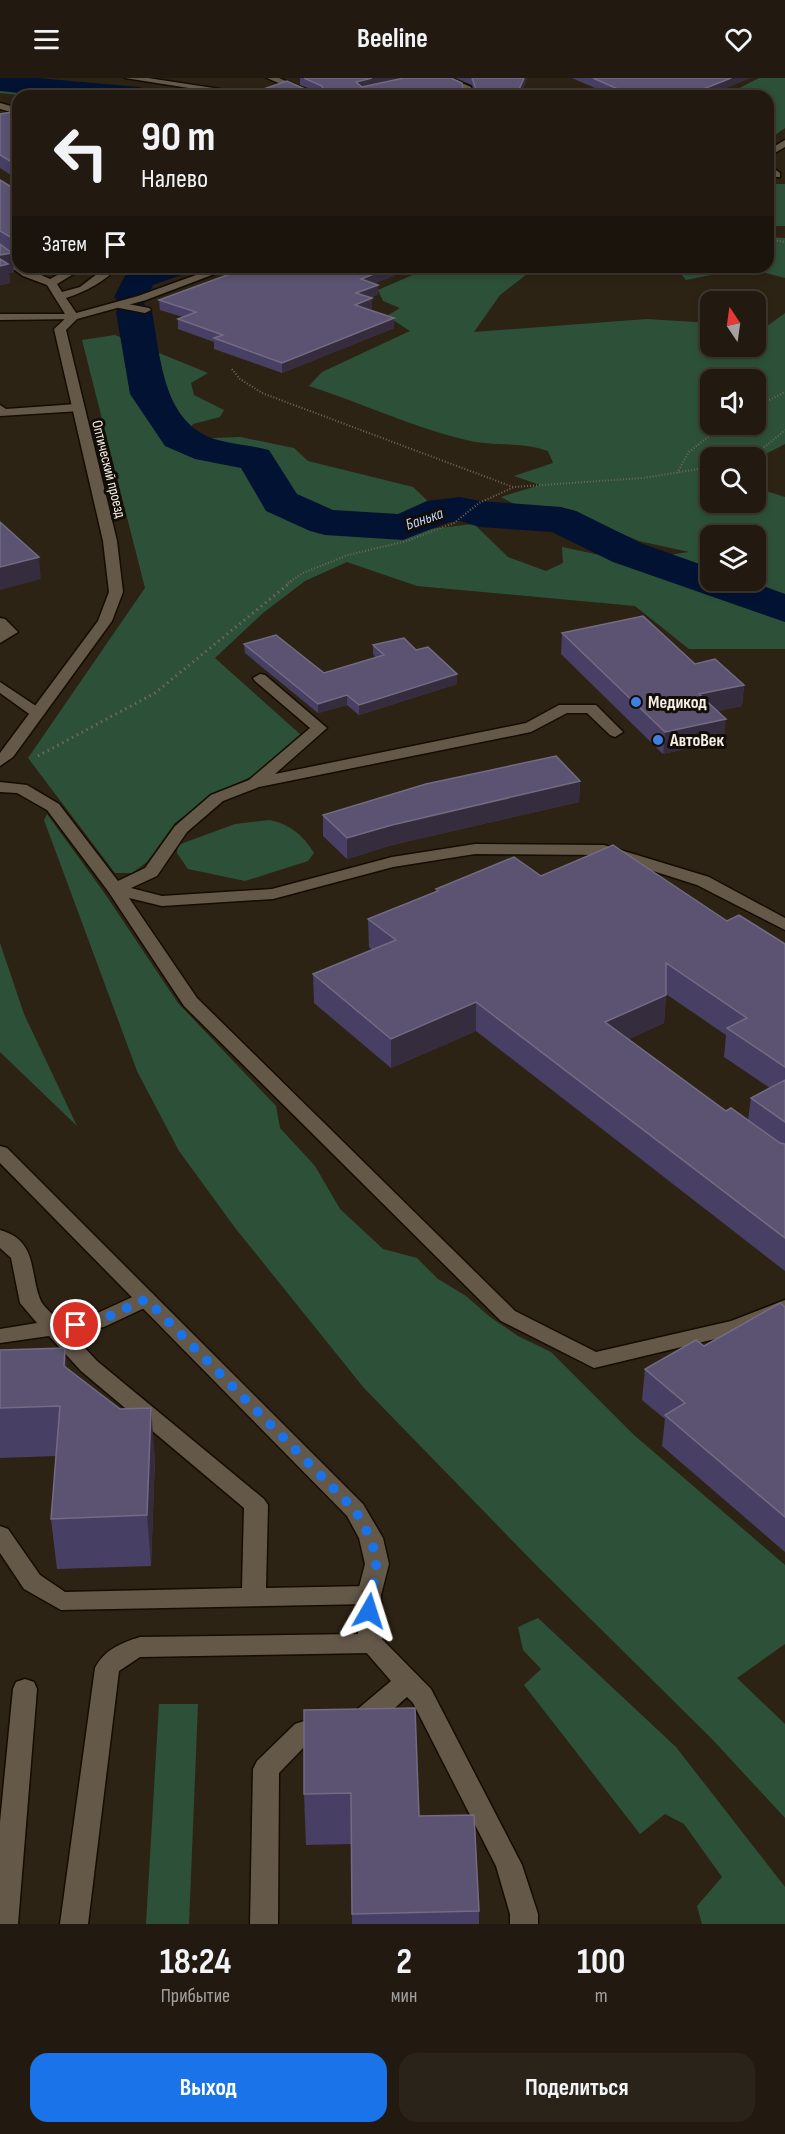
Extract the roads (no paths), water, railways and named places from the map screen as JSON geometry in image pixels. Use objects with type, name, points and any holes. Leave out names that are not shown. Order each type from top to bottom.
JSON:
[{"type":"street","points":[[129,78],[216,90]]},
{"type":"street","points":[[271,78],[301,90]]},
{"type":"street","points":[[443,78],[468,90]]},
{"type":"street","points":[[774,172],[777,175]]},
{"type":"street","points":[[26,273],[51,283],[62,296],[73,317]]},
{"type":"street","points":[[51,283],[69,273]]},
{"type":"street","points":[[62,296],[84,289],[102,273]]},
{"type":"street","points":[[0,317],[73,317],[118,305],[211,273]]},
{"type":"street","points":[[118,305],[145,310]]},
{"type":"street","name":"Оптический проезд","points":[[0,761],[8,754],[105,621],[116,592],[110,541],[60,328],[73,317]]},
{"type":"street","points":[[0,410],[2,413],[77,408]]},
{"type":"street","points":[[0,622],[11,632],[0,639]]},
{"type":"street","points":[[255,783],[318,728],[260,678]]},
{"type":"street","points":[[0,686],[37,713]]},
{"type":"street","points":[[114,888],[151,872],[181,829],[217,798],[255,783],[531,727],[564,708],[591,708],[615,732]]},
{"type":"street","points":[[0,787],[21,788],[53,807],[114,888],[190,1002],[508,1316],[594,1360],[736,1327],[785,1307]]},
{"type":"street","points":[[114,888],[162,901],[273,894],[393,862],[475,849],[604,850],[703,880],[785,925]]},
{"type":"street","points":[[0,1152],[355,1510],[371,1538],[377,1564],[369,1595],[370,1643],[422,1696],[509,1865],[524,1914],[524,1924]]},
{"type":"street","points":[[0,1237],[21,1255],[30,1303],[56,1328],[89,1366],[256,1505],[254,1596]]},
{"type":"street","points":[[0,1336],[97,1322],[146,1299]]},
{"type":"street","points":[[0,1535],[32,1582],[61,1601],[369,1595]]},
{"type":"street","points":[[74,1924],[107,1668],[114,1659],[126,1650],[140,1647],[370,1643]]},
{"type":"street","points":[[264,1924],[266,1769],[304,1731],[349,1731],[408,1681]]},
{"type":"street","points":[[4,1924],[25,1689]]},
{"type":"waterway","name":"Банька","points":[[0,83],[75,90]]},
{"type":"waterway","name":"Банька","points":[[131,297],[139,279],[156,273]]},
{"type":"waterway","name":"Банька","points":[[134,312],[149,394],[179,438],[209,451],[255,458],[281,502],[325,522],[403,527],[442,510],[460,509],[480,514],[561,520],[628,553],[785,609]]},
{"type":"place","name":"Медикод","points":[[636,702]]},
{"type":"place","name":"АвтоВек","points":[[658,740]]}]
